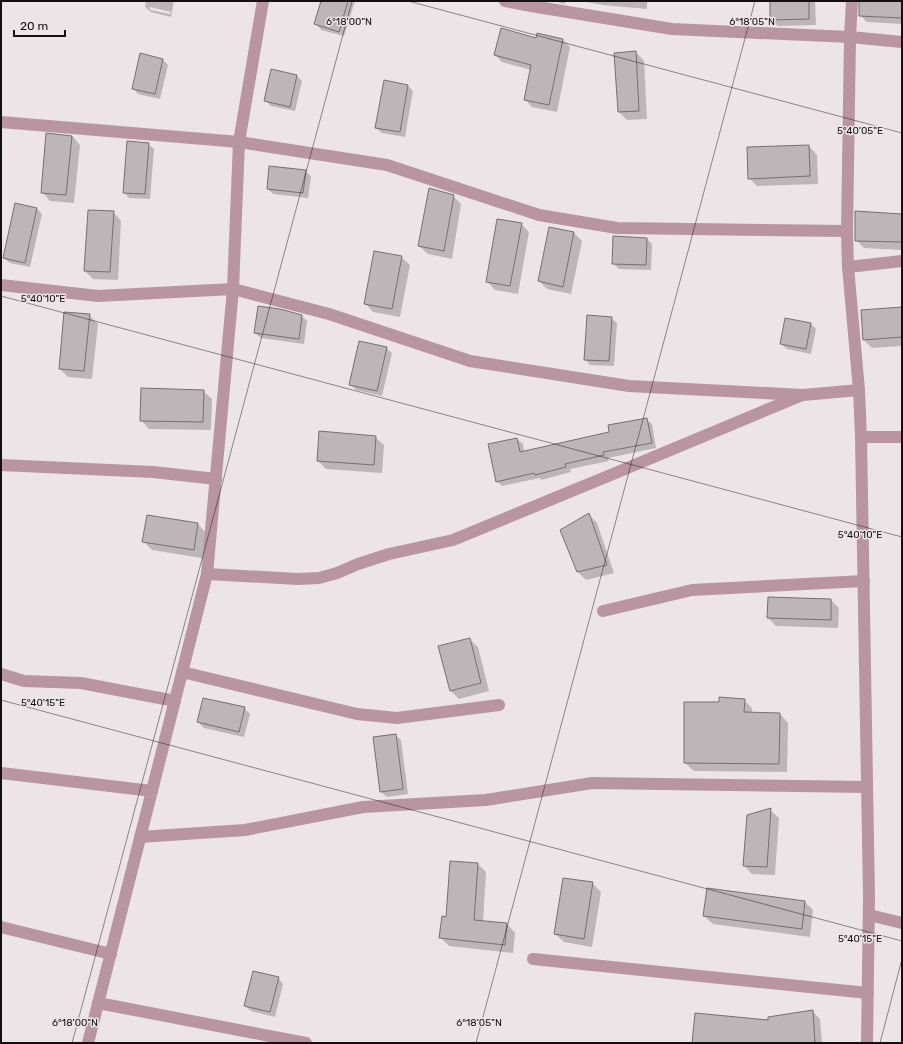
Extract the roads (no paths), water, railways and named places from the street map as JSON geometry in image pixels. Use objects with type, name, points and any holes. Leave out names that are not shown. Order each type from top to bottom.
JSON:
[{"type":"street","points":[[88,1043],[207,574],[234,288],[239,142],[263,1]]},
{"type":"street","points":[[505,1],[672,29],[850,37],[902,42]]},
{"type":"street","points":[[852,1],[850,37],[847,231],[848,267],[859,390],[861,438],[869,915],[867,1043]]},
{"type":"street","points":[[1,122],[239,142],[387,165],[539,215],[617,228],[847,231]]},
{"type":"street","points":[[848,267],[902,261]]},
{"type":"street","points":[[1,285],[98,296],[234,288],[329,314],[470,361],[629,386],[803,395],[859,390]]},
{"type":"street","points":[[207,574],[319,578],[388,554],[453,540],[803,395]]},
{"type":"street","points":[[861,438],[902,437]]},
{"type":"street","points":[[1,465],[153,472],[216,479]]},
{"type":"street","points":[[603,611],[692,590],[864,581]]},
{"type":"street","points":[[182,672],[357,714],[397,718],[499,706]]},
{"type":"street","points":[[1,674],[24,681],[81,684],[175,701]]},
{"type":"street","points":[[1,773],[152,791]]},
{"type":"street","points":[[140,837],[245,830],[363,807],[486,800],[592,783],[867,787]]},
{"type":"street","points":[[869,915],[902,923]]},
{"type":"street","points":[[1,927],[111,954]]},
{"type":"street","points":[[533,959],[868,993]]},
{"type":"street","points":[[98,1003],[306,1043]]}]
